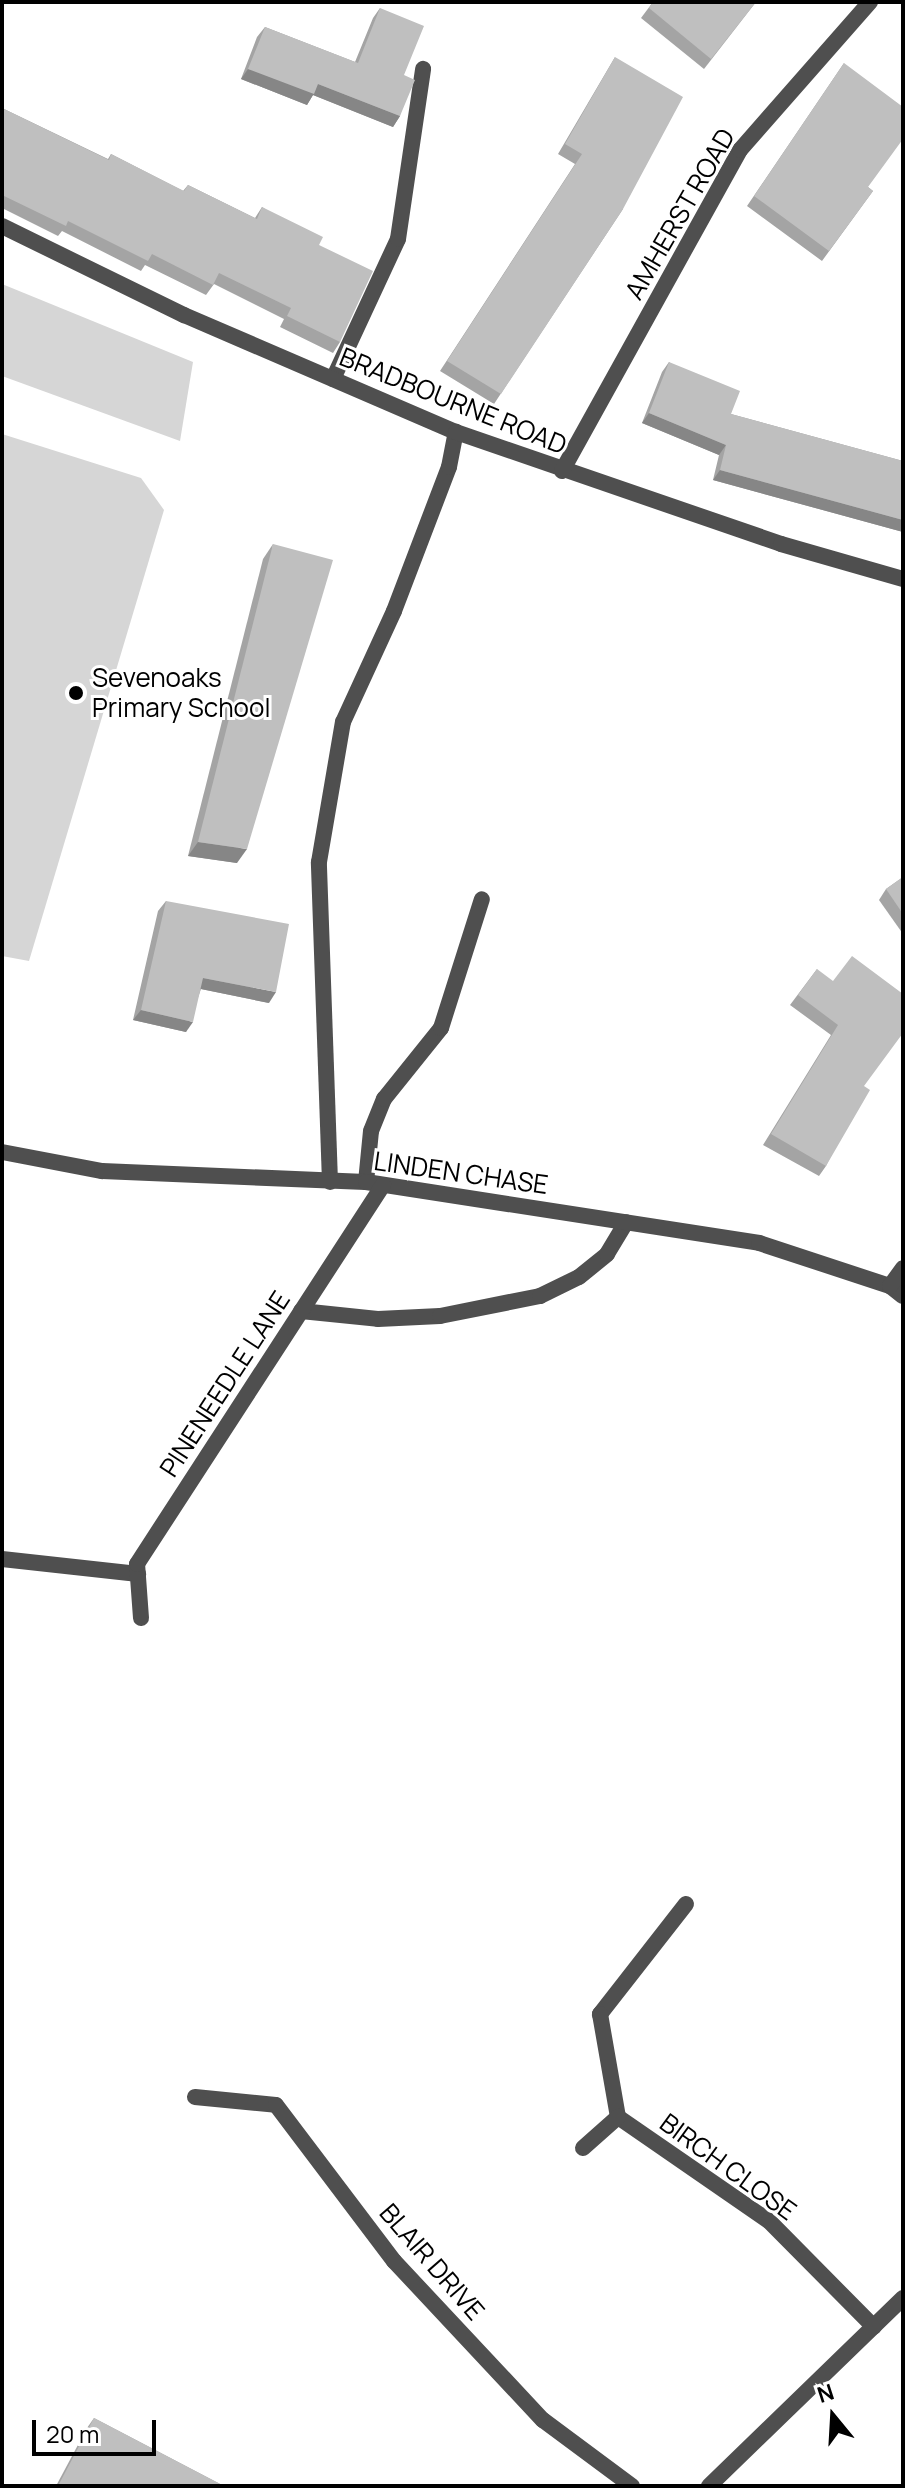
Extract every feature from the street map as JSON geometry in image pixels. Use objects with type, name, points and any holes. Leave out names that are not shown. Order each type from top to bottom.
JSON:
[{"type":"street","name":"AMHERST ROAD","points":[[562,471],[740,150],[870,2]]},
{"type":"street","points":[[333,379],[398,239],[423,69]]},
{"type":"street","name":"BRADBOURNE ROAD","points":[[2,226],[184,315],[456,432],[562,471],[903,579]]},
{"type":"street","points":[[330,1182],[321,847],[343,722],[394,611],[449,467],[456,432]]},
{"type":"street","points":[[374,1183],[371,1131],[384,1099],[441,1028],[482,899]]},
{"type":"street","name":"LINDEN CHASE","points":[[2,1152],[102,1171],[374,1183],[626,1222],[759,1243],[896,1291]]},
{"type":"street","name":"PINENEEDLE LANE","points":[[141,1618],[137,1564],[301,1311],[374,1183]]},
{"type":"street","points":[[301,1311],[378,1319],[440,1316],[540,1296],[579,1277],[598,1261],[626,1222]]},
{"type":"street","points":[[896,1291],[903,1268]]},
{"type":"street","points":[[2,1559],[138,1574]]},
{"type":"street","name":"BIRCH CLOSE","points":[[686,1904],[600,2014],[618,2117],[769,2221],[874,2327]]},
{"type":"street","name":"BLAIR DRIVE","points":[[195,2097],[276,2105],[415,2284],[543,2420],[632,2486]]},
{"type":"street","name":"BIRCH CLOSE","points":[[583,2148],[618,2117]]},
{"type":"street","points":[[709,2486],[903,2298]]},
{"type":"shaded area","points":[[2,284],[193,362],[180,441],[2,376]]},
{"type":"shaded area","points":[[2,434],[141,478],[164,510],[29,961],[2,956]]},
{"type":"building","points":[[653,2],[756,2],[711,59],[649,8]]},
{"type":"building","points":[[380,8],[424,26],[404,75],[415,80],[400,116],[318,84],[314,94],[248,69],[265,27],[358,63]]},
{"type":"building","points":[[615,57],[683,97],[623,209],[501,394],[447,361],[582,154],[565,144]]},
{"type":"building","points":[[844,63],[903,107],[903,139],[868,187],[873,191],[829,251],[754,196]]},
{"type":"building","points":[[2,108],[109,160],[111,154],[184,191],[188,185],[257,219],[262,207],[323,237],[319,245],[373,271],[340,342],[287,316],[291,308],[219,273],[213,285],[152,254],[148,261],[68,221],[66,226],[2,195]]},
{"type":"building","points":[[669,362],[740,391],[731,414],[903,461],[903,520],[720,470],[726,445],[649,413]]},
{"type":"building","points":[[273,544],[333,560],[247,849],[198,842]]},
{"type":"building","points":[[903,877],[903,914],[886,889]]},
{"type":"building","points":[[166,901],[289,924],[276,992],[203,978],[193,1022],[141,1010]]},
{"type":"building","points":[[852,956],[903,994],[903,1033],[864,1086],[870,1090],[826,1166],[771,1134],[838,1025],[798,995],[817,969],[833,981]]},
{"type":"building","points":[[94,2418],[224,2486],[59,2484]]},
{"type":"place","name":"Sevenoaks Primary School","points":[[76,693]]}]
